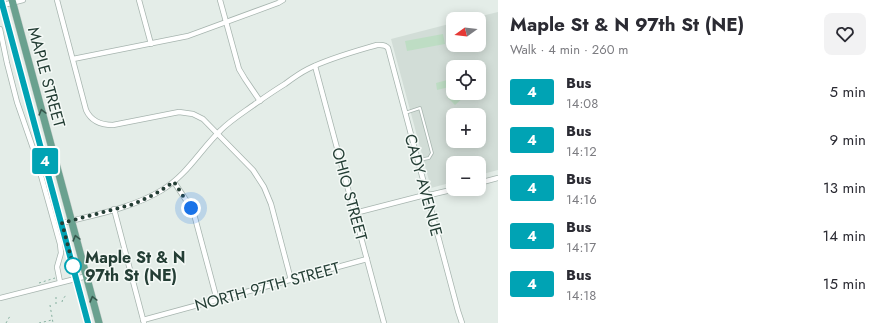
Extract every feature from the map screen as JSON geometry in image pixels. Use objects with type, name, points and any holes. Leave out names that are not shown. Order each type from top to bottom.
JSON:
[{"type":"main road","name":"MAPLE STREET","points":[[12,1],[99,323]]},
{"type":"main road","name":"MAPLE STREET","points":[[2,3],[88,323]]},
{"type":"street","points":[[2,3],[23,0]]},
{"type":"street","points":[[57,0],[88,113],[93,120],[105,125],[113,125],[174,113],[189,113],[197,115],[203,119],[253,170],[264,187],[271,204],[291,280]]},
{"type":"street","points":[[139,0],[151,44]]},
{"type":"street","points":[[220,0],[239,69],[244,79],[260,101]]},
{"type":"street","points":[[73,59],[188,36],[283,0]]},
{"type":"street","points":[[0,29],[17,102],[36,154],[60,244],[61,253],[57,267],[60,282]]},
{"type":"street","name":"CADY AVENUE","points":[[315,66],[338,56],[382,45],[387,47],[462,323]]},
{"type":"street","points":[[62,223],[134,204],[163,190],[191,166],[212,138],[229,122],[299,74],[315,66]]},
{"type":"street","name":"OHIO STREET","points":[[315,66],[384,323]]},
{"type":"street","points":[[486,181],[498,178]]},
{"type":"street","points":[[174,182],[194,214],[217,300]]},
{"type":"street","points":[[355,213],[446,191]]},
{"type":"street","points":[[114,209],[143,321]]},
{"type":"street","name":"NORTH 97TH STREET","points":[[143,321],[367,259]]},
{"type":"street","points":[[0,298],[87,276]]},
{"type":"lane","points":[[405,113],[420,108],[432,153],[428,158],[418,161]]},
{"type":"path","points":[[56,296],[56,304]]},
{"type":"path","points":[[62,302],[63,298],[66,296]]},
{"type":"path","points":[[50,305],[53,323]]},
{"type":"path","points":[[6,323],[10,316]]},
{"type":"path","points":[[39,323],[52,319]]},
{"type":"shaded area","points":[[498,12],[498,170],[486,173],[486,156],[446,156],[446,184],[431,188],[391,39],[446,25],[446,52],[486,52],[486,15]]},
{"type":"green space","points":[[443,34],[445,44],[407,51],[405,41]]},
{"type":"green space","points":[[446,80],[446,88],[437,90],[436,83]]},
{"type":"green space","points":[[450,100],[461,100],[455,105]]},
{"type":"bus line","name":"4","points":[[1,0],[88,323]]},
{"type":"place","name":"Maple St & N 97th St (NE)","points":[[73,266]]},
{"type":"route","points":[[73,266],[74,269],[62,223],[134,204],[163,190],[174,182],[191,208]]}]
